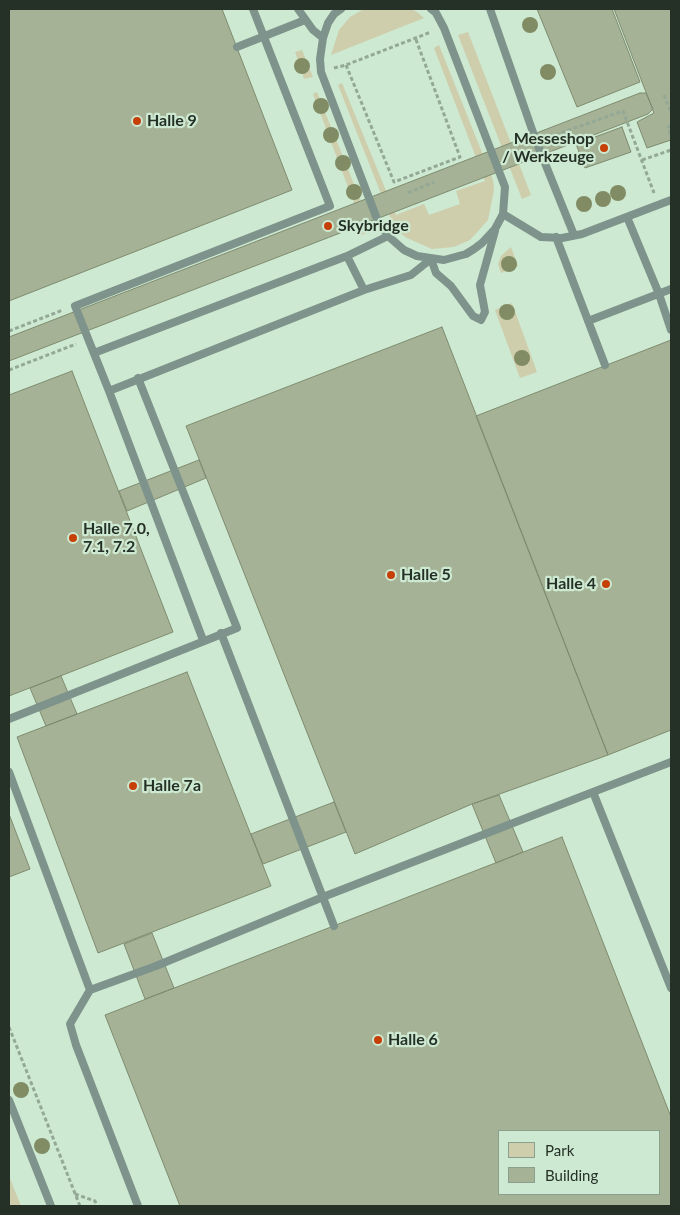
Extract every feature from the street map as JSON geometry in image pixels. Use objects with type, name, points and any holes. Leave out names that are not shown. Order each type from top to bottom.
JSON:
[{"type":"lane","points":[[203,640],[110,391],[75,306],[330,206],[253,9]]},
{"type":"lane","points":[[298,9],[305,20],[322,38]]},
{"type":"lane","points":[[341,9],[334,11],[322,38],[321,72],[376,219],[388,236],[404,250],[417,256],[431,259],[444,260],[466,254],[482,243],[495,229]]},
{"type":"lane","points":[[490,9],[536,142],[574,235]]},
{"type":"lane","points":[[431,259],[436,273],[451,286],[473,316],[480,320],[485,312],[480,285],[495,229],[503,214],[505,187],[436,10]]},
{"type":"lane","points":[[237,47],[305,20]]},
{"type":"lane","points":[[503,214],[540,237],[556,237],[582,234],[671,200]]},
{"type":"lane","points":[[628,217],[671,330]]},
{"type":"lane","points":[[94,353],[347,256],[388,236]]},
{"type":"lane","points":[[556,237],[605,365]]},
{"type":"lane","points":[[347,256],[364,290]]},
{"type":"lane","points":[[110,391],[138,378],[364,290],[411,275],[431,259]]},
{"type":"lane","points":[[588,321],[671,289]]},
{"type":"lane","points":[[9,719],[237,628],[138,378]]},
{"type":"lane","points":[[221,633],[334,926]]},
{"type":"lane","points":[[138,1206],[76,1045],[70,1024],[90,990],[156,966],[323,897],[671,762]]},
{"type":"lane","points":[[9,772],[90,990]]},
{"type":"lane","points":[[593,792],[671,988]]},
{"type":"lane","points":[[9,1100],[51,1206]]},
{"type":"path","points":[[321,72],[346,65],[415,37],[444,28]]},
{"type":"path","points":[[346,65],[394,182],[460,157],[415,37]]},
{"type":"path","points":[[664,95],[671,112]]},
{"type":"path","points":[[536,142],[623,111],[659,205]]},
{"type":"path","points":[[671,126],[668,127],[671,136]]},
{"type":"path","points":[[642,160],[671,150]]},
{"type":"path","points":[[408,193],[434,182]]},
{"type":"path","points":[[9,331],[75,306]]},
{"type":"path","points":[[9,370],[88,339]]},
{"type":"path","points":[[9,1028],[80,1206]]},
{"type":"path","points":[[75,1194],[95,1201],[97,1206]]},
{"type":"green space","points":[[364,9],[411,9],[424,18],[331,55],[339,30],[350,17]]},
{"type":"green space","points":[[468,32],[531,195],[522,199],[458,35]]},
{"type":"green space","points":[[439,45],[493,180],[494,190],[488,220],[470,240],[454,247],[432,249],[407,238],[399,232],[391,219],[338,85],[342,83],[396,215],[424,204],[429,215],[460,204],[456,191],[485,181],[434,48]]},
{"type":"green space","points":[[302,50],[313,77],[304,79],[295,52]]},
{"type":"green space","points":[[317,92],[370,224],[367,233],[361,235],[356,235],[354,230],[363,227],[313,94]]},
{"type":"green space","points":[[511,247],[518,266],[501,273],[498,264],[501,256]]},
{"type":"green space","points":[[512,303],[537,372],[520,378],[495,310]]},
{"type":"green space","points":[[9,1176],[21,1206],[10,1206]]},
{"type":"building","name":"Halle 9","points":[[9,9],[222,9],[292,190],[9,301]]},
{"type":"building","points":[[537,9],[612,9],[640,82],[577,107]]},
{"type":"building","points":[[614,9],[671,9],[671,140],[647,148],[637,122],[654,113]]},
{"type":"building","name":"Skybridge","points":[[640,93],[646,93],[653,109],[648,114],[9,361],[9,337]]},
{"type":"building","name":"Messeshop / Werkzeuge","points":[[622,127],[631,152],[585,168],[576,144]]},
{"type":"building","name":"Halle 5","points":[[442,327],[608,755],[472,804],[355,854],[186,426]]},
{"type":"building","name":"Halle 4","points":[[671,340],[671,730],[608,755],[476,416]]},
{"type":"building","name":"Halle 7.0, 7.1, 7.2","points":[[72,371],[173,632],[9,696],[9,395]]},
{"type":"building","points":[[199,460],[206,478],[127,511],[119,491]]},
{"type":"building","name":"Halle 7a","points":[[187,672],[271,886],[98,953],[17,737]]},
{"type":"building","points":[[61,676],[77,714],[46,726],[30,688]]},
{"type":"building","points":[[499,795],[523,852],[496,863],[472,804]]},
{"type":"building","points":[[334,802],[346,832],[263,864],[251,834]]},
{"type":"building","points":[[9,814],[30,869],[9,877]]},
{"type":"building","name":"Halle 6","points":[[562,837],[671,1117],[671,1206],[180,1206],[105,1015]]},
{"type":"building","points":[[152,933],[174,988],[145,999],[124,944]]},
{"type":"place","name":"Halle 9","points":[[137,121]]},
{"type":"place","name":"Messeshop / Werkzeuge","points":[[604,148]]},
{"type":"place","name":"Skybridge","points":[[328,226]]},
{"type":"place","name":"Halle 7.0, 7.1, 7.2","points":[[73,538]]},
{"type":"place","name":"Halle 5","points":[[391,575]]},
{"type":"place","name":"Halle 4","points":[[606,584]]},
{"type":"place","name":"Halle 7a","points":[[133,786]]},
{"type":"place","name":"Halle 6","points":[[378,1040]]}]
